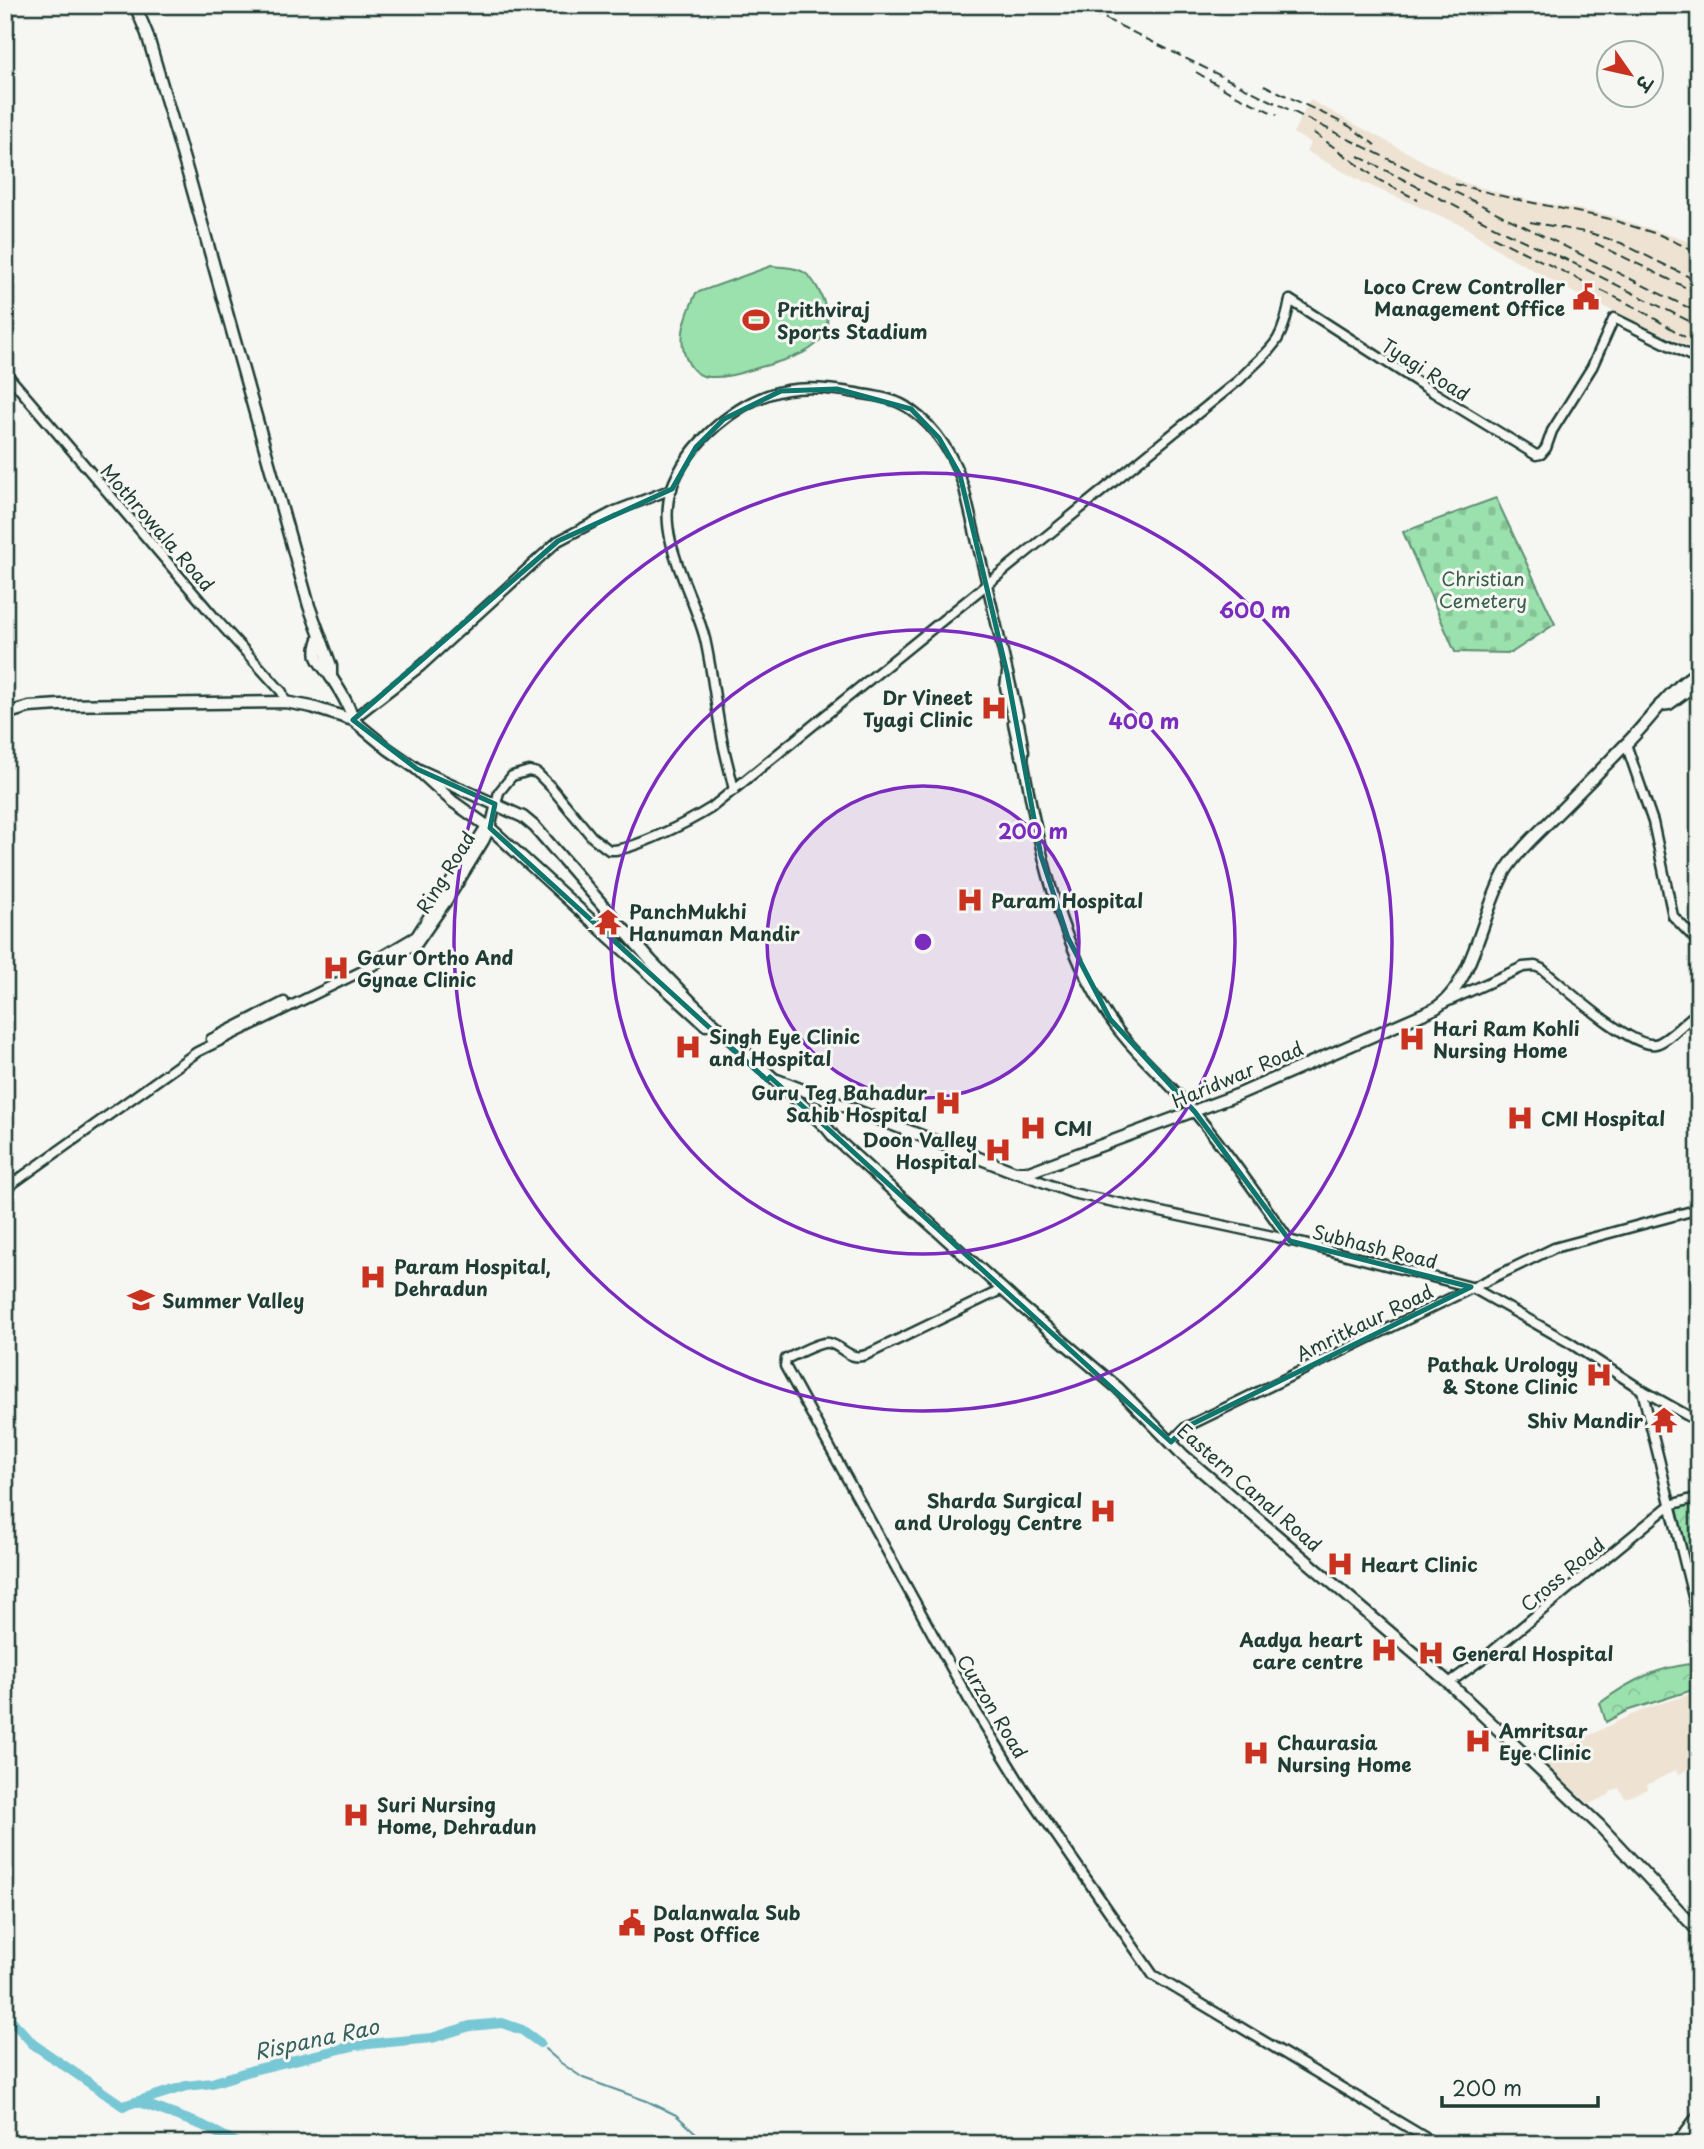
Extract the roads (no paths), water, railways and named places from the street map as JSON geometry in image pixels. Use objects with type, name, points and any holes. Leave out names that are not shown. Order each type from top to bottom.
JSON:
[{"type":"main road","points":[[135,5],[147,34],[189,177],[235,348],[320,636],[316,653],[318,663],[331,677],[354,719],[452,801],[489,826],[768,1079],[1015,1172]]},
{"type":"main road","points":[[1444,1003],[1462,980],[1483,922],[1508,867],[1520,851],[1626,744],[1667,696],[1699,671]]},
{"type":"main road","points":[[1660,705],[1669,704],[1699,682]]},
{"type":"main road","points":[[5,714],[29,707],[60,705],[285,702],[354,719]]},
{"type":"main road","points":[[417,769],[523,817],[536,827],[611,917],[768,1079]]},
{"type":"main road","name":"Haridwar Road","points":[[1015,1172],[1040,1169],[1195,1112],[1286,1075],[1444,1003]]},
{"type":"main road","name":"Eastern Canal Road","points":[[768,1079],[822,1132],[835,1138],[1118,1388],[1171,1442],[1449,1683],[1600,1826],[1699,1932]]},
{"type":"main road","points":[[1677,2144],[1699,2115]]},
{"type":"street","name":"Tyagi Road","points":[[986,585],[1266,356],[1279,339],[1290,300],[1532,454],[1541,454],[1546,448],[1552,431],[1592,367],[1614,318],[1699,359]]},
{"type":"street","name":"Mothrowala Road","points":[[5,372],[215,618],[282,692],[285,702]]},
{"type":"street","points":[[734,790],[705,642],[670,534],[668,503],[672,489],[689,456],[703,438],[724,419],[768,396],[789,390],[826,389],[891,400],[911,409],[939,438],[951,456],[964,488],[1024,751],[1023,759],[1041,856],[1067,935],[1083,970],[1110,1019],[1143,1059],[1195,1112],[1290,1241]]},
{"type":"street","points":[[354,719],[421,666],[558,541],[606,515],[672,489]]},
{"type":"street","points":[[489,826],[503,785],[512,776],[529,771],[537,773],[597,842],[609,850],[615,851],[681,824],[706,811],[734,790],[986,585]]},
{"type":"street","points":[[1626,744],[1654,822],[1673,916],[1696,940],[1699,951]]},
{"type":"street","name":"Ring Road","points":[[5,1183],[195,1047],[253,1016],[354,971],[416,936],[489,826]]},
{"type":"street","name":"Ring Road","points":[[5,1189],[197,1052],[417,944],[449,898],[489,826]]},
{"type":"street","points":[[1696,940],[1699,929]]},
{"type":"street","points":[[1444,1003],[1523,967],[1535,966],[1615,1028],[1646,1043],[1654,1044],[1663,1040],[1699,1012]]},
{"type":"street","name":"Subhash Road","points":[[1015,1172],[1072,1193],[1290,1241],[1471,1287],[1570,1343],[1642,1390],[1699,1422]]},
{"type":"street","name":"Amritkaur Road","points":[[1171,1442],[1186,1427],[1553,1248],[1699,1209]]},
{"type":"street","name":"Curzon Road","points":[[1003,1289],[866,1355],[854,1357],[824,1343],[786,1359],[785,1366],[970,1700],[1022,1786],[1153,1975],[1436,2144]]},
{"type":"street","points":[[1642,1390],[1699,1621]]},
{"type":"street","name":"Cross Road","points":[[1449,1683],[1489,1654],[1670,1505],[1699,1497]]},
{"type":"waterway","name":"Rispana Rao","points":[[5,2013],[33,2044],[123,2106],[186,2086],[212,2083],[253,2070],[357,2045],[432,2038],[470,2026],[502,2023],[522,2030],[540,2043]]},
{"type":"waterway","points":[[545,2049],[583,2078],[647,2101],[676,2115],[708,2144]]},
{"type":"waterway","points":[[139,2102],[202,2125],[239,2144]]},
{"type":"railway","points":[[1078,5],[1699,313]]},
{"type":"railway","points":[[1196,72],[1231,93],[1277,115]]},
{"type":"railway","points":[[1264,85],[1349,126],[1375,145]]},
{"type":"railway","points":[[1314,133],[1345,155]]},
{"type":"railway","points":[[1339,151],[1379,180],[1418,200]]},
{"type":"railway","points":[[1358,156],[1505,232],[1568,261]]},
{"type":"railway","points":[[1455,184],[1606,218],[1660,235],[1699,253]]},
{"type":"railway","points":[[1530,222],[1590,233],[1621,243],[1699,282]]},
{"type":"railway","points":[[1493,237],[1639,309],[1685,337]]},
{"type":"railway","points":[[1595,243],[1699,294]]},
{"type":"railway","points":[[1559,256],[1699,326]]},
{"type":"place","name":"Loco Crew Controller Management Office","points":[[1586,297]]},
{"type":"place","name":"Prithviraj Sports Stadium","points":[[756,320]]},
{"type":"place","name":"Dr Vineet Tyagi Clinic","points":[[994,708]]},
{"type":"place","name":"Param Hospital","points":[[970,900]]},
{"type":"place","name":"PanchMukhi Hanuman Mandir","points":[[608,922]]},
{"type":"place","name":"Gaur Ortho And Gynae Clinic","points":[[336,968]]},
{"type":"place","name":"Hari Ram Kohli Nursing Home","points":[[1412,1039]]},
{"type":"place","name":"Singh Eye Clinic and Hospital","points":[[688,1047]]},
{"type":"place","name":"Guru Teg Bahadur Sahib Hospital","points":[[948,1103]]},
{"type":"place","name":"CMI Hospital","points":[[1520,1118]]},
{"type":"place","name":"CMI","points":[[1033,1128]]},
{"type":"place","name":"Doon Valley Hospital","points":[[998,1150]]},
{"type":"place","name":"Param Hospital, Dehradun","points":[[373,1277]]},
{"type":"place","name":"Summer Valley","points":[[141,1300]]},
{"type":"place","name":"Pathak Urology & Stone Clinic","points":[[1599,1375]]},
{"type":"place","name":"Shiv Mandir","points":[[1664,1420]]},
{"type":"place","name":"Sharda Surgical and Urology Centre","points":[[1103,1511]]},
{"type":"place","name":"Heart Clinic","points":[[1340,1564]]},
{"type":"place","name":"Aadya heart care centre","points":[[1384,1650]]},
{"type":"place","name":"General Hospital","points":[[1431,1653]]},
{"type":"place","name":"Amritsar Eye Clinic","points":[[1478,1741]]},
{"type":"place","name":"Chaurasia Nursing Home","points":[[1256,1753]]},
{"type":"place","name":"Suri Nursing Home, Dehradun","points":[[356,1815]]},
{"type":"place","name":"Dalanwala Sub Post Office","points":[[632,1923]]},
{"type":"park label","name":"Christian Cemetery","points":[[1483,589]]}]
